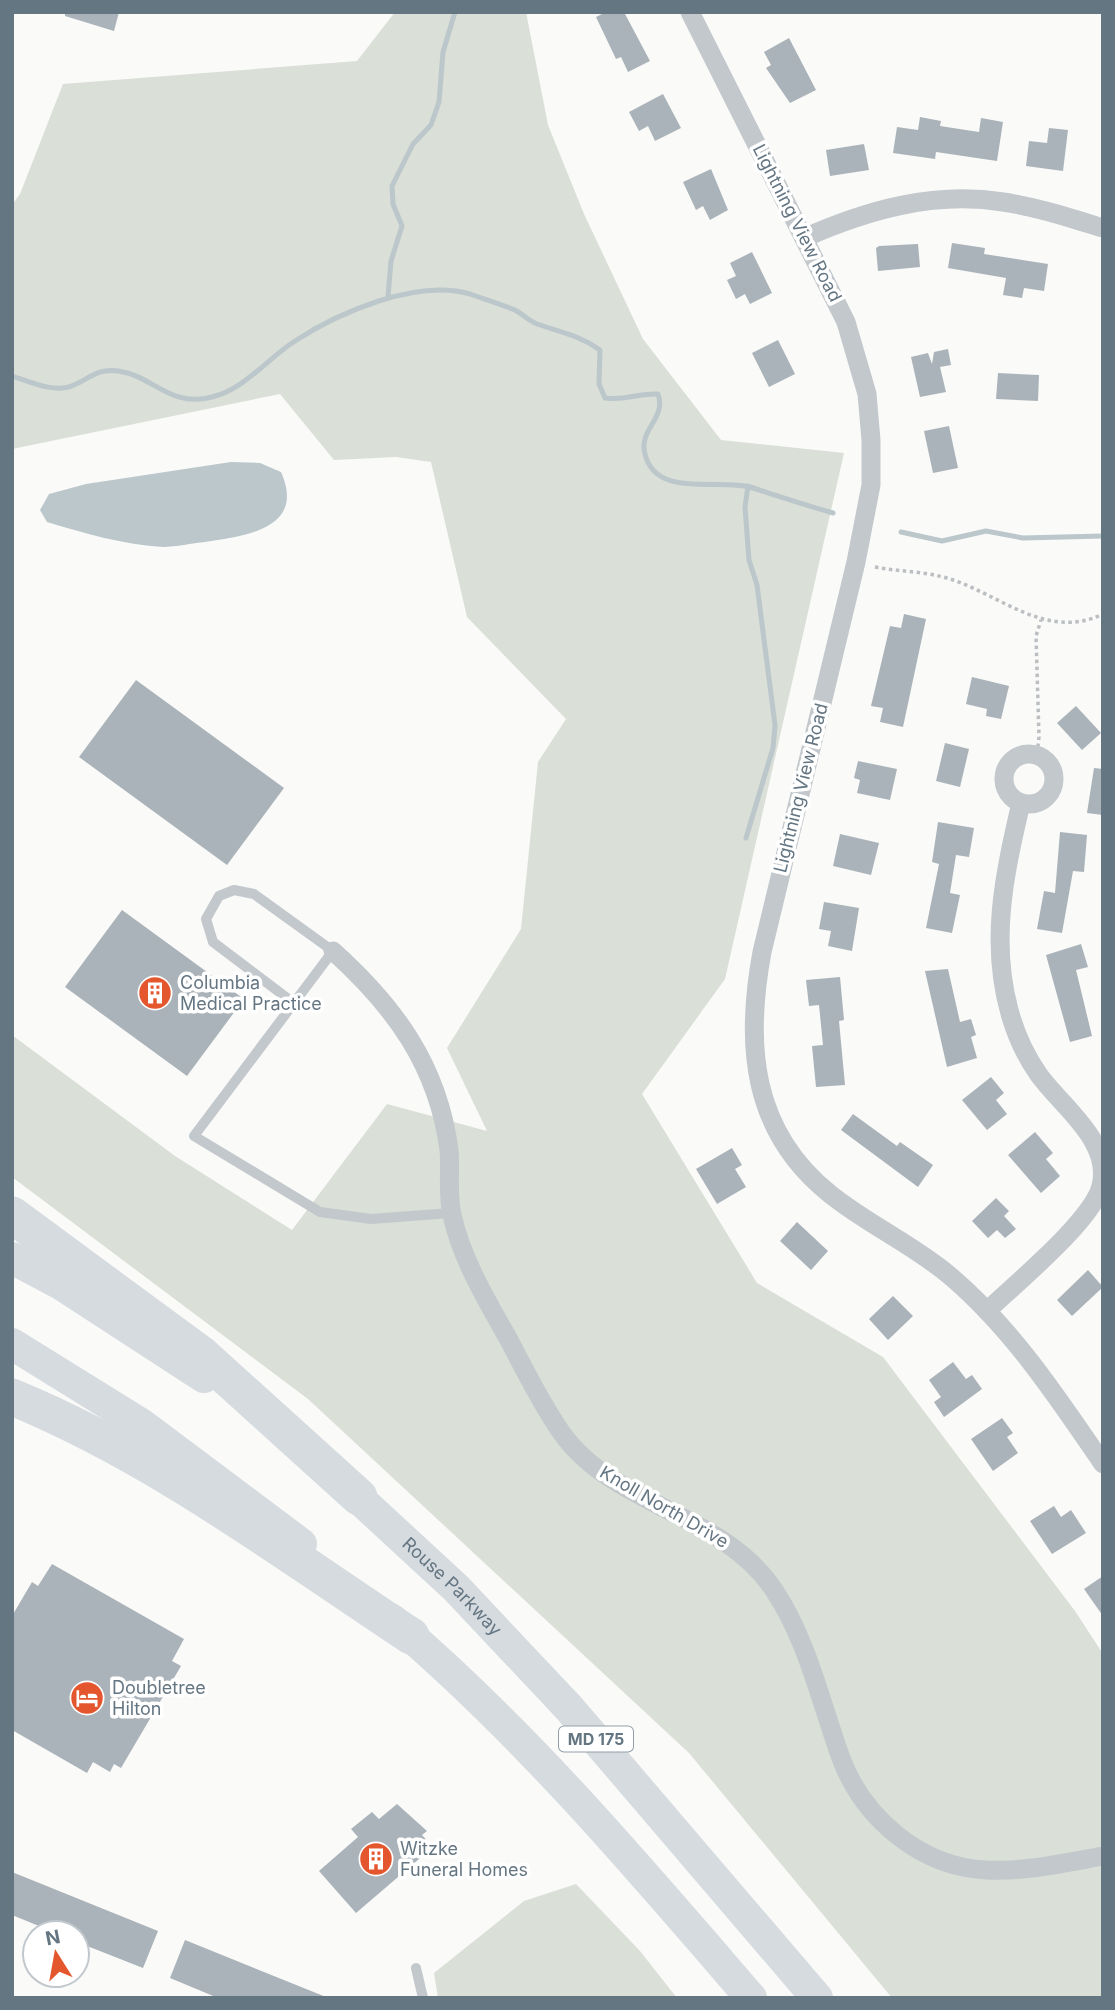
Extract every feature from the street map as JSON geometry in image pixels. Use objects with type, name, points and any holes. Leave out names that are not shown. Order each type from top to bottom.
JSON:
[{"type":"highway","points":[[12,1214],[202,1355],[359,1497]]},
{"type":"highway","points":[[12,1397],[57,1415],[133,1455],[411,1636]]},
{"type":"main road","name":"Rouse Parkway","points":[[12,1258],[61,1284],[191,1367],[290,1440],[359,1497],[456,1588],[569,1708],[817,1998]]},
{"type":"main road","name":"MD 175","points":[[12,1344],[141,1424],[240,1496],[411,1636],[524,1746],[651,1883],[751,1998]]},
{"type":"street","name":"Lightning View Road","points":[[690,12],[846,322],[867,394],[870,485],[856,562],[762,952],[753,1001],[756,1075],[778,1130],[807,1173],[830,1195],[940,1268],[987,1311],[1100,1456]]},
{"type":"street","points":[[804,237],[854,216],[939,200],[1003,202],[1103,228]]},
{"type":"street","points":[[1037,754],[1054,770],[1054,786],[1050,794],[1037,803],[1021,803],[1007,792],[1004,784],[1006,767],[1019,755],[1037,754]]},
{"type":"street","points":[[987,1311],[1087,1213],[1102,1184],[1101,1165],[1093,1141],[1037,1072],[1015,1028],[999,965],[1000,901],[1021,803]]},
{"type":"street","name":"Knoll North Drive","points":[[332,951],[372,986],[394,1014],[421,1058],[443,1117],[449,1150],[451,1213],[475,1280],[558,1429],[576,1451],[622,1485],[737,1550],[773,1588],[803,1645],[843,1763],[856,1790],[892,1832],[937,1859],[985,1870],[1049,1866],[1103,1856]]},
{"type":"lane","points":[[295,1004],[213,942],[206,919],[212,903],[219,896],[234,890],[254,894],[332,951],[295,1004],[194,1136],[320,1212],[371,1219],[451,1213]]},
{"type":"lane","points":[[416,1968],[423,1998]]},
{"type":"path","points":[[856,562],[953,580],[1041,620],[1071,624],[1103,614]]},
{"type":"path","points":[[1037,754],[1039,737],[1036,636],[1041,620]]},
{"type":"shaded area","points":[[395,12],[526,12],[548,125],[584,214],[643,339],[721,440],[844,453],[725,979],[642,1094],[757,1283],[883,1357],[1075,1611],[1103,1654],[1103,1998],[892,1998],[689,1753],[308,1399],[12,1177],[12,1035],[175,1156],[292,1230],[387,1104],[487,1131],[447,1048],[521,929],[538,762],[566,719],[467,617],[431,462],[396,457],[334,460],[280,394],[12,449],[12,205],[20,194],[63,84],[357,61]]},
{"type":"shaded area","points":[[231,462],[260,463],[281,472],[287,491],[286,506],[279,517],[268,526],[221,540],[163,547],[148,546],[104,538],[47,522],[40,510],[49,494],[86,484]]},
{"type":"shaded area","points":[[576,1884],[640,1951],[677,1998],[438,1998],[434,1973],[524,1901]]},
{"type":"building","points":[[65,12],[119,12],[114,31],[65,16]]},
{"type":"building","points":[[606,12],[624,12],[650,61],[628,72],[621,57],[616,59],[596,17]]},
{"type":"building","points":[[789,38],[816,90],[790,103],[766,68],[771,65],[764,52]]},
{"type":"building","points":[[663,94],[681,128],[655,141],[648,126],[639,131],[629,112]]},
{"type":"building","points":[[920,117],[941,121],[940,126],[979,132],[981,118],[1003,122],[997,161],[936,152],[935,159],[893,153],[897,127],[918,130]]},
{"type":"building","points":[[1049,128],[1068,130],[1063,171],[1026,166],[1029,141],[1047,143]]},
{"type":"building","points":[[864,144],[869,170],[830,176],[826,150]]},
{"type":"building","points":[[711,169],[728,210],[710,220],[703,206],[696,210],[683,182]]},
{"type":"building","points":[[952,243],[985,248],[984,254],[1048,264],[1044,291],[1024,288],[1022,298],[1003,295],[1006,278],[948,268]]},
{"type":"building","points":[[918,244],[920,267],[878,271],[876,248]]},
{"type":"building","points":[[752,252],[772,293],[750,304],[745,294],[736,299],[727,280],[736,276],[730,263]]},
{"type":"building","points":[[778,340],[795,374],[769,387],[752,353]]},
{"type":"building","points":[[948,349],[951,365],[940,367],[946,392],[920,397],[911,357],[928,353],[932,364],[934,352]]},
{"type":"building","points":[[998,373],[1039,375],[1038,401],[996,399]]},
{"type":"building","points":[[949,426],[958,468],[933,473],[924,431]]},
{"type":"building","points":[[904,614],[926,619],[903,727],[880,722],[883,708],[871,706],[890,626],[901,628]]},
{"type":"building","points":[[972,677],[1009,686],[1001,719],[986,716],[987,709],[966,704]]},
{"type":"building","points":[[136,680],[284,788],[227,865],[79,757]]},
{"type":"building","points":[[1076,706],[1101,733],[1082,750],[1057,723]]},
{"type":"building","points":[[945,743],[969,749],[960,787],[936,781]]},
{"type":"building","points":[[858,761],[897,769],[890,800],[857,793],[860,780],[854,778]]},
{"type":"building","points":[[1094,768],[1103,769],[1103,815],[1087,813]]},
{"type":"building","points":[[938,822],[974,828],[969,857],[956,855],[950,893],[960,895],[952,933],[926,928],[939,864],[932,862]]},
{"type":"building","points":[[1060,832],[1087,835],[1084,872],[1073,871],[1062,933],[1037,929],[1044,891],[1055,893]]},
{"type":"building","points":[[840,834],[879,843],[871,875],[833,866]]},
{"type":"building","points":[[824,902],[859,908],[852,951],[828,946],[831,931],[819,929]]},
{"type":"building","name":"Columbia Medical Practice","points":[[122,910],[244,999],[187,1076],[65,987]]},
{"type":"building","points":[[1081,944],[1088,967],[1076,970],[1092,1036],[1070,1042],[1046,955]]},
{"type":"building","points":[[948,969],[960,1022],[971,1019],[976,1035],[971,1037],[977,1058],[947,1067],[925,971]]},
{"type":"building","points":[[840,977],[844,1020],[839,1021],[845,1085],[816,1087],[812,1046],[823,1045],[819,1005],[809,1006],[806,980]]},
{"type":"building","points":[[991,1077],[1004,1093],[996,1100],[1007,1114],[987,1130],[962,1100]]},
{"type":"building","points":[[853,1114],[897,1146],[900,1142],[933,1165],[918,1187],[841,1130]]},
{"type":"building","points":[[1035,1132],[1053,1153],[1046,1159],[1060,1176],[1041,1193],[1008,1155]]},
{"type":"building","points":[[732,1148],[742,1165],[735,1169],[746,1187],[717,1204],[696,1169]]},
{"type":"building","points":[[996,1198],[1009,1211],[1004,1216],[1016,1229],[1005,1238],[997,1230],[988,1238],[972,1221]]},
{"type":"building","points":[[797,1222],[828,1251],[811,1270],[780,1241]]},
{"type":"building","points":[[1088,1270],[1103,1287],[1072,1316],[1057,1300]]},
{"type":"building","points":[[893,1296],[913,1316],[888,1340],[869,1319]]},
{"type":"building","points":[[953,1362],[966,1379],[972,1375],[982,1389],[944,1417],[934,1402],[941,1397],[929,1380]]},
{"type":"building","points":[[1002,1418],[1013,1433],[1007,1437],[1018,1453],[993,1471],[971,1439]]},
{"type":"building","points":[[1054,1506],[1061,1517],[1071,1510],[1086,1533],[1052,1554],[1030,1521]]},
{"type":"building","name":"Doubletree Hilton","points":[[52,1564],[184,1639],[172,1661],[181,1666],[121,1768],[114,1764],[110,1772],[93,1762],[87,1773],[12,1730],[12,1616],[32,1582],[38,1586]]},
{"type":"building","points":[[1103,1576],[1103,1616],[1084,1589]]},
{"type":"building","name":"Witzke Funeral Homes","points":[[397,1804],[427,1831],[422,1835],[433,1847],[356,1913],[319,1871],[358,1837],[351,1829],[372,1812],[379,1819]]},
{"type":"building","points":[[12,1872],[158,1931],[143,1968],[91,1948],[91,1919],[22,1919],[12,1915]]},
{"type":"building","points":[[185,1940],[326,1998],[218,1998],[170,1978]]},
{"type":"waterway","points":[[388,297],[391,261],[402,226],[393,204],[392,186],[413,144],[431,125],[439,102],[443,52],[455,12]]},
{"type":"waterway","points":[[12,376],[59,388],[111,370],[131,374],[184,398],[212,397],[246,380],[285,348],[313,330],[355,310],[403,294],[449,290],[470,294],[515,310],[534,323],[577,337],[600,350],[599,384],[605,398],[658,394],[659,410],[645,438],[644,446],[651,468],[662,477],[690,484],[750,487],[833,513]]},
{"type":"waterway","points":[[746,838],[773,748],[775,725],[757,585],[749,560],[745,507],[748,486]]},
{"type":"waterway","points":[[901,532],[942,541],[986,531],[1023,538],[1103,536]]},
{"type":"place","name":"Columbia Medical Practice","points":[[155,993]]},
{"type":"place","name":"Doubletree Hilton","points":[[87,1698]]},
{"type":"place","name":"Witzke Funeral Homes","points":[[376,1859]]}]
